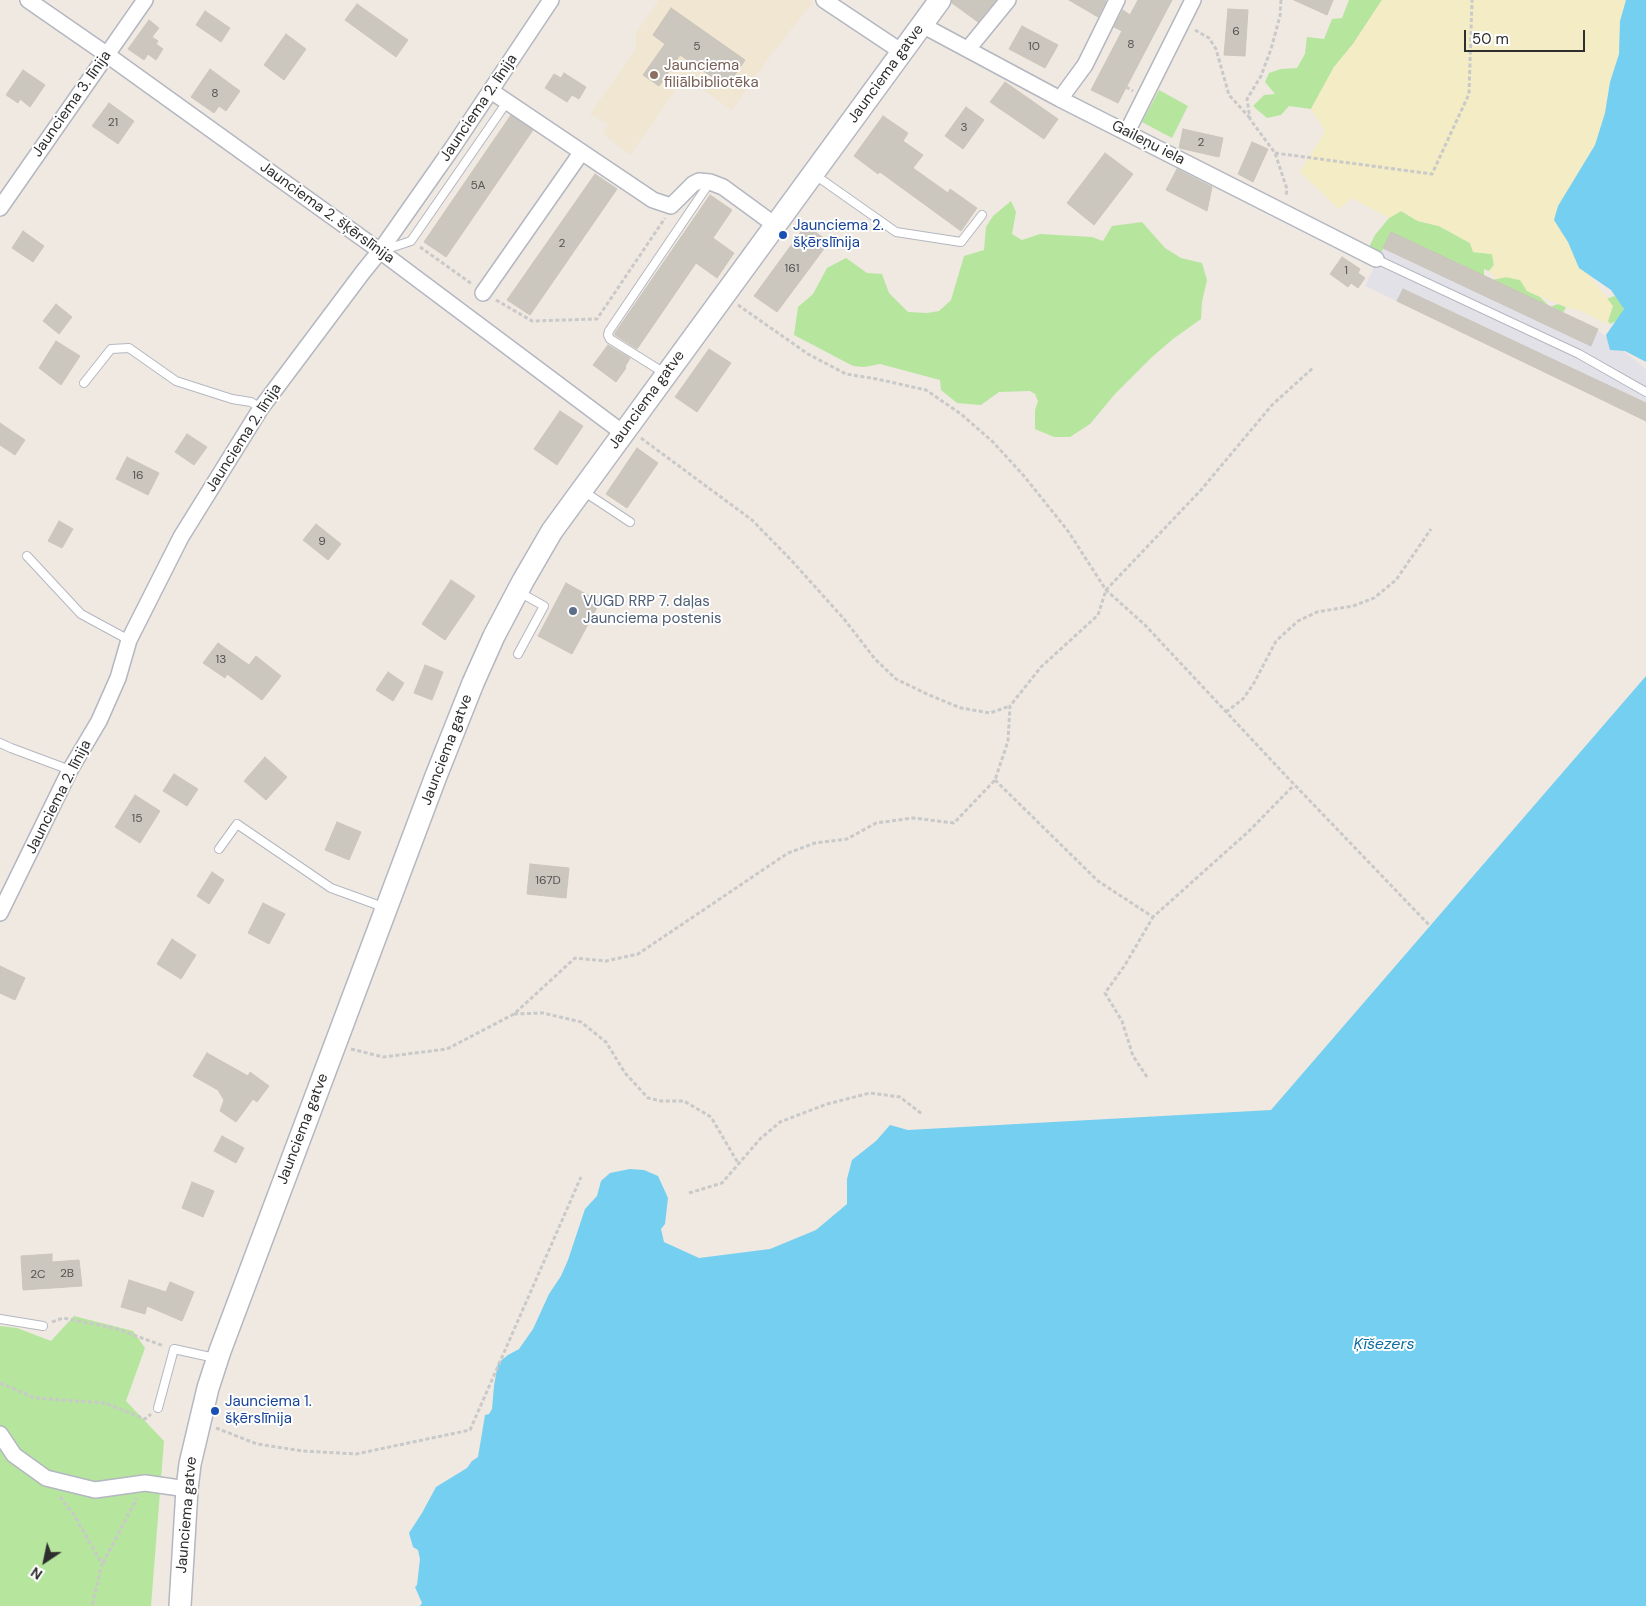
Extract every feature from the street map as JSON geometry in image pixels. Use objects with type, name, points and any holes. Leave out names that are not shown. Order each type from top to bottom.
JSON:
[{"type":"main road","name":"Jaunciema gatve","points":[[180,1606],[190,1464],[199,1422],[217,1358],[473,683],[494,636],[552,531],[940,0]]},
{"type":"street","name":"Jaunciema 2. šķērslīnija","points":[[28,0],[380,251],[625,430]]},
{"type":"street","name":"Jaunciema 3. līnija","points":[[0,208],[145,0]]},
{"type":"street","name":"Jaunciema 2. līnija","points":[[0,913],[70,770],[99,721],[118,678],[129,640],[181,537],[260,408],[380,251],[491,91],[551,0]]},
{"type":"street","points":[[824,0],[902,52]]},
{"type":"street","points":[[968,50],[1008,0]]},
{"type":"street","points":[[1060,99],[1085,65],[1118,0]]},
{"type":"street","points":[[1126,132],[1193,0]]},
{"type":"street","name":"Gaileņu iela","points":[[922,25],[1060,99],[1376,260]]},
{"type":"street","points":[[491,91],[653,200],[671,206],[693,184],[699,181],[710,182],[723,187],[775,225]]},
{"type":"street","points":[[483,293],[581,152]]},
{"type":"street","points":[[0,1434],[14,1455],[46,1478],[95,1490],[145,1483],[187,1489]]},
{"type":"lane","points":[[380,251],[411,241],[507,102]]},
{"type":"lane","points":[[813,174],[896,232],[961,242],[982,215]]},
{"type":"lane","points":[[666,374],[610,339],[608,335],[710,182]]},
{"type":"lane","points":[[1376,260],[1579,354],[1646,392]]},
{"type":"lane","points":[[84,383],[111,349],[129,348],[176,381],[251,402],[260,408]]},
{"type":"lane","points":[[581,490],[630,522]]},
{"type":"lane","points":[[27,556],[81,614],[129,640]]},
{"type":"lane","points":[[518,591],[544,606],[518,654]]},
{"type":"lane","points":[[0,743],[70,770]]},
{"type":"lane","points":[[219,849],[237,824],[331,888],[386,910]]},
{"type":"lane","points":[[0,1319],[42,1326]]},
{"type":"lane","points":[[158,1408],[174,1349],[217,1358]]},
{"type":"path","points":[[1250,119],[1247,99],[1260,76],[1271,49],[1280,16],[1281,0]]},
{"type":"path","points":[[1275,153],[1432,174],[1469,94],[1472,0]]},
{"type":"path","points":[[1182,23],[1209,38],[1216,49],[1229,95],[1250,119],[1275,153],[1287,189],[1283,212]]},
{"type":"path","points":[[1126,87],[1132,90]]},
{"type":"path","points":[[411,241],[483,293],[532,322],[597,319],[671,206]]},
{"type":"path","points":[[724,295],[808,354],[846,374],[926,390],[961,414],[993,442],[1030,482],[1068,531],[1106,590],[1145,625],[1430,926]]},
{"type":"path","points":[[625,430],[752,520],[844,619],[875,659],[896,679],[929,696],[961,708],[990,713],[1010,706],[1041,667],[1098,615],[1106,590],[1201,490],[1272,405],[1314,367]]},
{"type":"path","points":[[1226,712],[1243,699],[1254,683],[1276,641],[1298,621],[1317,612],[1353,606],[1374,598],[1396,580],[1431,529]]},
{"type":"path","points":[[336,1043],[383,1057],[447,1049],[514,1014],[575,958],[606,961],[638,954],[788,853],[815,843],[847,839],[876,823],[913,818],[954,823],[995,780],[1008,741],[1010,706]]},
{"type":"path","points":[[995,780],[1098,881],[1153,917]]},
{"type":"path","points":[[1146,1077],[1133,1056],[1122,1021],[1105,993],[1125,965],[1153,917],[1248,832],[1294,784]]},
{"type":"path","points":[[514,1014],[543,1013],[581,1022],[606,1042],[625,1073],[648,1098],[661,1101],[684,1101],[711,1117],[738,1163]]},
{"type":"path","points":[[689,1193],[722,1183],[760,1139],[780,1122],[827,1104],[870,1093],[900,1097],[922,1114]]},
{"type":"path","points":[[199,1422],[257,1444],[303,1451],[356,1454],[470,1430],[581,1177]]},
{"type":"path","points":[[42,1326],[63,1318],[114,1328],[174,1349]]},
{"type":"path","points":[[0,1383],[35,1398],[105,1403],[145,1419],[158,1408]]},
{"type":"path","points":[[46,1478],[74,1515],[102,1564]]},
{"type":"path","points":[[92,1606],[102,1564],[145,1483]]},
{"type":"shaded area","points":[[659,0],[810,0],[813,2],[771,55],[732,110],[685,77],[630,155],[603,134],[608,124],[590,114],[636,49],[636,33]]},
{"type":"shaded area","points":[[1391,232],[1599,330],[1596,337],[1599,331],[1646,369],[1646,421],[1365,286]]},
{"type":"green space","points":[[1349,0],[1382,0],[1353,44],[1334,67],[1311,109],[1289,106],[1281,115],[1267,118],[1253,106],[1264,95],[1275,94],[1265,82],[1269,73],[1281,69],[1297,68],[1305,54],[1307,37],[1324,39],[1332,19],[1342,18]]},
{"type":"green space","points":[[1159,90],[1188,106],[1172,138],[1142,122]]},
{"type":"green space","points":[[1011,201],[1016,212],[1012,234],[1022,240],[1040,234],[1092,237],[1103,241],[1112,226],[1142,222],[1165,248],[1181,258],[1202,263],[1207,280],[1202,302],[1201,319],[1152,357],[1115,394],[1090,424],[1070,437],[1054,437],[1035,429],[1035,410],[1038,401],[1035,394],[1030,391],[999,392],[981,405],[957,403],[941,390],[940,380],[880,364],[864,367],[853,366],[794,335],[798,307],[813,294],[827,268],[846,258],[867,273],[882,274],[889,293],[908,312],[927,313],[939,311],[951,300],[964,256],[984,250],[986,227],[993,216]]},
{"type":"green space","points":[[1401,211],[1418,221],[1439,226],[1470,243],[1474,252],[1492,254],[1494,265],[1489,271],[1484,269],[1484,276],[1391,233],[1380,255],[1369,247],[1375,235],[1389,218]]},
{"type":"green space","points":[[1506,277],[1521,280],[1527,291],[1540,297],[1550,307],[1492,280]]},
{"type":"green space","points":[[1614,296],[1625,302],[1622,318],[1610,324],[1601,309],[1604,300]]},
{"type":"green space","points":[[1558,304],[1566,307],[1563,313],[1550,307]]},
{"type":"green space","points":[[74,1316],[133,1331],[145,1348],[126,1401],[164,1441],[151,1606],[0,1606],[0,1326],[17,1328],[51,1341]]},
{"type":"sand","points":[[1382,0],[1626,0],[1620,21],[1619,54],[1610,82],[1605,113],[1595,145],[1558,206],[1582,266],[1613,306],[1607,324],[1581,311],[1527,291],[1520,280],[1506,277],[1497,279],[1489,271],[1494,265],[1492,254],[1473,252],[1470,243],[1439,226],[1418,221],[1401,211],[1389,218],[1352,198],[1339,209],[1300,172],[1325,131],[1311,109],[1334,67],[1353,44]]},
{"type":"water","points":[[1626,0],[1646,0],[1646,362],[1625,351],[1610,350],[1606,335],[1624,309],[1611,290],[1579,268],[1568,242],[1554,220],[1558,206],[1595,145],[1605,113],[1610,82],[1619,54],[1620,21]]},
{"type":"water","name":"Ķīšezers","points":[[1646,676],[1646,1606],[420,1606],[422,1603],[415,1587],[417,1585],[420,1559],[418,1550],[413,1547],[409,1533],[436,1487],[467,1468],[478,1457],[485,1415],[489,1414],[492,1409],[498,1363],[519,1349],[533,1329],[549,1294],[561,1276],[568,1260],[585,1209],[597,1196],[601,1181],[610,1173],[630,1169],[644,1170],[658,1176],[668,1198],[665,1224],[661,1229],[664,1242],[699,1258],[770,1249],[816,1230],[847,1204],[847,1179],[852,1160],[876,1141],[890,1125],[908,1130],[1271,1110]]},
{"type":"building","points":[[952,0],[996,0],[978,22],[952,3]]},
{"type":"building","points":[[1069,0],[1105,0],[1106,1],[1098,17]]},
{"type":"building","points":[[1138,0],[1172,0],[1118,103],[1091,90],[1122,31],[1114,27],[1123,10],[1130,15]]},
{"type":"building","points":[[1294,0],[1333,0],[1327,15]]},
{"type":"building","points":[[357,4],[408,40],[396,57],[345,20]]},
{"type":"building","points":[[671,8],[745,60],[727,87],[680,55],[659,86],[643,75],[665,44],[653,35]]},
{"type":"building","points":[[1228,9],[1248,10],[1245,56],[1224,55]]},
{"type":"building","points":[[205,11],[230,28],[221,42],[196,25]]},
{"type":"building","points":[[149,20],[159,28],[152,37],[158,41],[156,44],[163,49],[156,60],[148,54],[144,60],[128,49]]},
{"type":"building","points":[[1022,26],[1058,45],[1045,68],[1009,49]]},
{"type":"building","points":[[286,34],[306,49],[284,80],[264,65]]},
{"type":"building","points":[[210,69],[240,91],[226,111],[219,106],[214,113],[191,97]]},
{"type":"building","points":[[23,70],[45,85],[30,107],[20,99],[18,103],[6,95]]},
{"type":"building","points":[[564,73],[586,87],[579,99],[572,95],[567,102],[545,88],[554,74],[561,78]]},
{"type":"building","points":[[1005,82],[1058,119],[1044,139],[990,102]]},
{"type":"building","points":[[109,103],[134,121],[118,144],[92,126]]},
{"type":"building","points":[[966,107],[984,120],[963,149],[945,136]]},
{"type":"building","points":[[511,115],[533,130],[446,257],[424,242]]},
{"type":"building","points":[[883,116],[908,133],[903,141],[923,155],[913,168],[948,193],[950,189],[977,208],[961,231],[880,172],[878,174],[854,156]]},
{"type":"building","points":[[1183,129],[1223,138],[1219,157],[1179,148]]},
{"type":"building","points":[[1252,142],[1268,149],[1253,182],[1238,174]]},
{"type":"building","points":[[1105,153],[1133,174],[1094,225],[1067,203]]},
{"type":"building","points":[[1177,169],[1212,187],[1207,211],[1166,190]]},
{"type":"building","points":[[595,174],[617,189],[530,315],[507,300]]},
{"type":"building","points":[[710,195],[732,210],[713,238],[734,253],[717,278],[696,263],[637,349],[615,335],[615,333]]},
{"type":"building","points":[[806,225],[829,242],[777,312],[754,296]]},
{"type":"building","points":[[23,231],[44,246],[33,262],[12,248]]},
{"type":"building","points":[[1391,232],[1598,329],[1591,346],[1383,248]]},
{"type":"building","points":[[1342,257],[1360,269],[1358,273],[1365,278],[1358,288],[1351,283],[1348,287],[1330,274]]},
{"type":"building","points":[[1403,289],[1646,403],[1646,421],[1397,301]]},
{"type":"building","points":[[56,304],[72,317],[59,334],[43,321]]},
{"type":"building","points":[[56,341],[80,356],[61,385],[39,368]]},
{"type":"building","points":[[608,345],[630,358],[626,368],[616,382],[593,365]]},
{"type":"building","points":[[709,349],[731,363],[697,412],[675,397]]},
{"type":"building","points":[[560,411],[583,426],[557,465],[534,449]]},
{"type":"building","points":[[0,423],[25,440],[15,455],[0,445]]},
{"type":"building","points":[[187,434],[207,447],[194,465],[175,452]]},
{"type":"building","points":[[637,448],[658,463],[627,508],[606,494]]},
{"type":"building","points":[[127,457],[159,473],[148,495],[116,479]]},
{"type":"building","points":[[59,521],[73,529],[62,548],[48,541]]},
{"type":"building","points":[[316,524],[341,544],[328,560],[303,540]]},
{"type":"building","points":[[451,580],[475,596],[445,640],[422,624]]},
{"type":"building","name":"VUGD RRP 7. daļas Jaunciema postenis","points":[[566,583],[600,602],[572,654],[538,636]]},
{"type":"building","points":[[218,643],[249,665],[256,656],[281,676],[262,700],[227,674],[225,678],[203,663]]},
{"type":"building","points":[[425,665],[443,672],[432,700],[414,693]]},
{"type":"building","points":[[388,672],[404,683],[393,701],[376,690]]},
{"type":"building","points":[[265,757],[287,777],[266,800],[244,781]]},
{"type":"building","points":[[174,774],[198,789],[187,806],[163,791]]},
{"type":"building","points":[[135,795],[160,811],[140,843],[115,827]]},
{"type":"building","points":[[337,822],[361,832],[349,860],[325,850]]},
{"type":"building","points":[[530,864],[569,868],[566,898],[527,894]]},
{"type":"building","points":[[212,872],[224,880],[209,904],[197,896]]},
{"type":"building","points":[[263,903],[285,914],[269,944],[248,933]]},
{"type":"building","points":[[172,939],[196,955],[181,979],[157,964]]},
{"type":"building","points":[[0,966],[25,978],[15,1000],[0,993]]},
{"type":"building","points":[[207,1053],[248,1076],[250,1072],[269,1086],[257,1102],[253,1099],[236,1122],[220,1111],[224,1100],[218,1090],[193,1076]]},
{"type":"building","points":[[222,1136],[244,1148],[236,1163],[214,1151]]},
{"type":"building","points":[[192,1182],[214,1191],[203,1217],[182,1208]]},
{"type":"building","points":[[52,1254],[52,1262],[79,1260],[82,1286],[23,1290],[21,1256]]},
{"type":"building","points":[[129,1280],[166,1292],[170,1282],[194,1292],[182,1321],[147,1306],[145,1314],[121,1307]]},
{"type":"place","name":"Jaunciema filiālbibliotēka","points":[[654,75]]},
{"type":"place","name":"Jaunciema 2. šķērslīnija","points":[[783,235]]},
{"type":"place","name":"VUGD RRP 7. daļas Jaunciema postenis","points":[[573,611]]},
{"type":"place","name":"Jaunciema 1. šķērslīnija","points":[[215,1411]]}]
